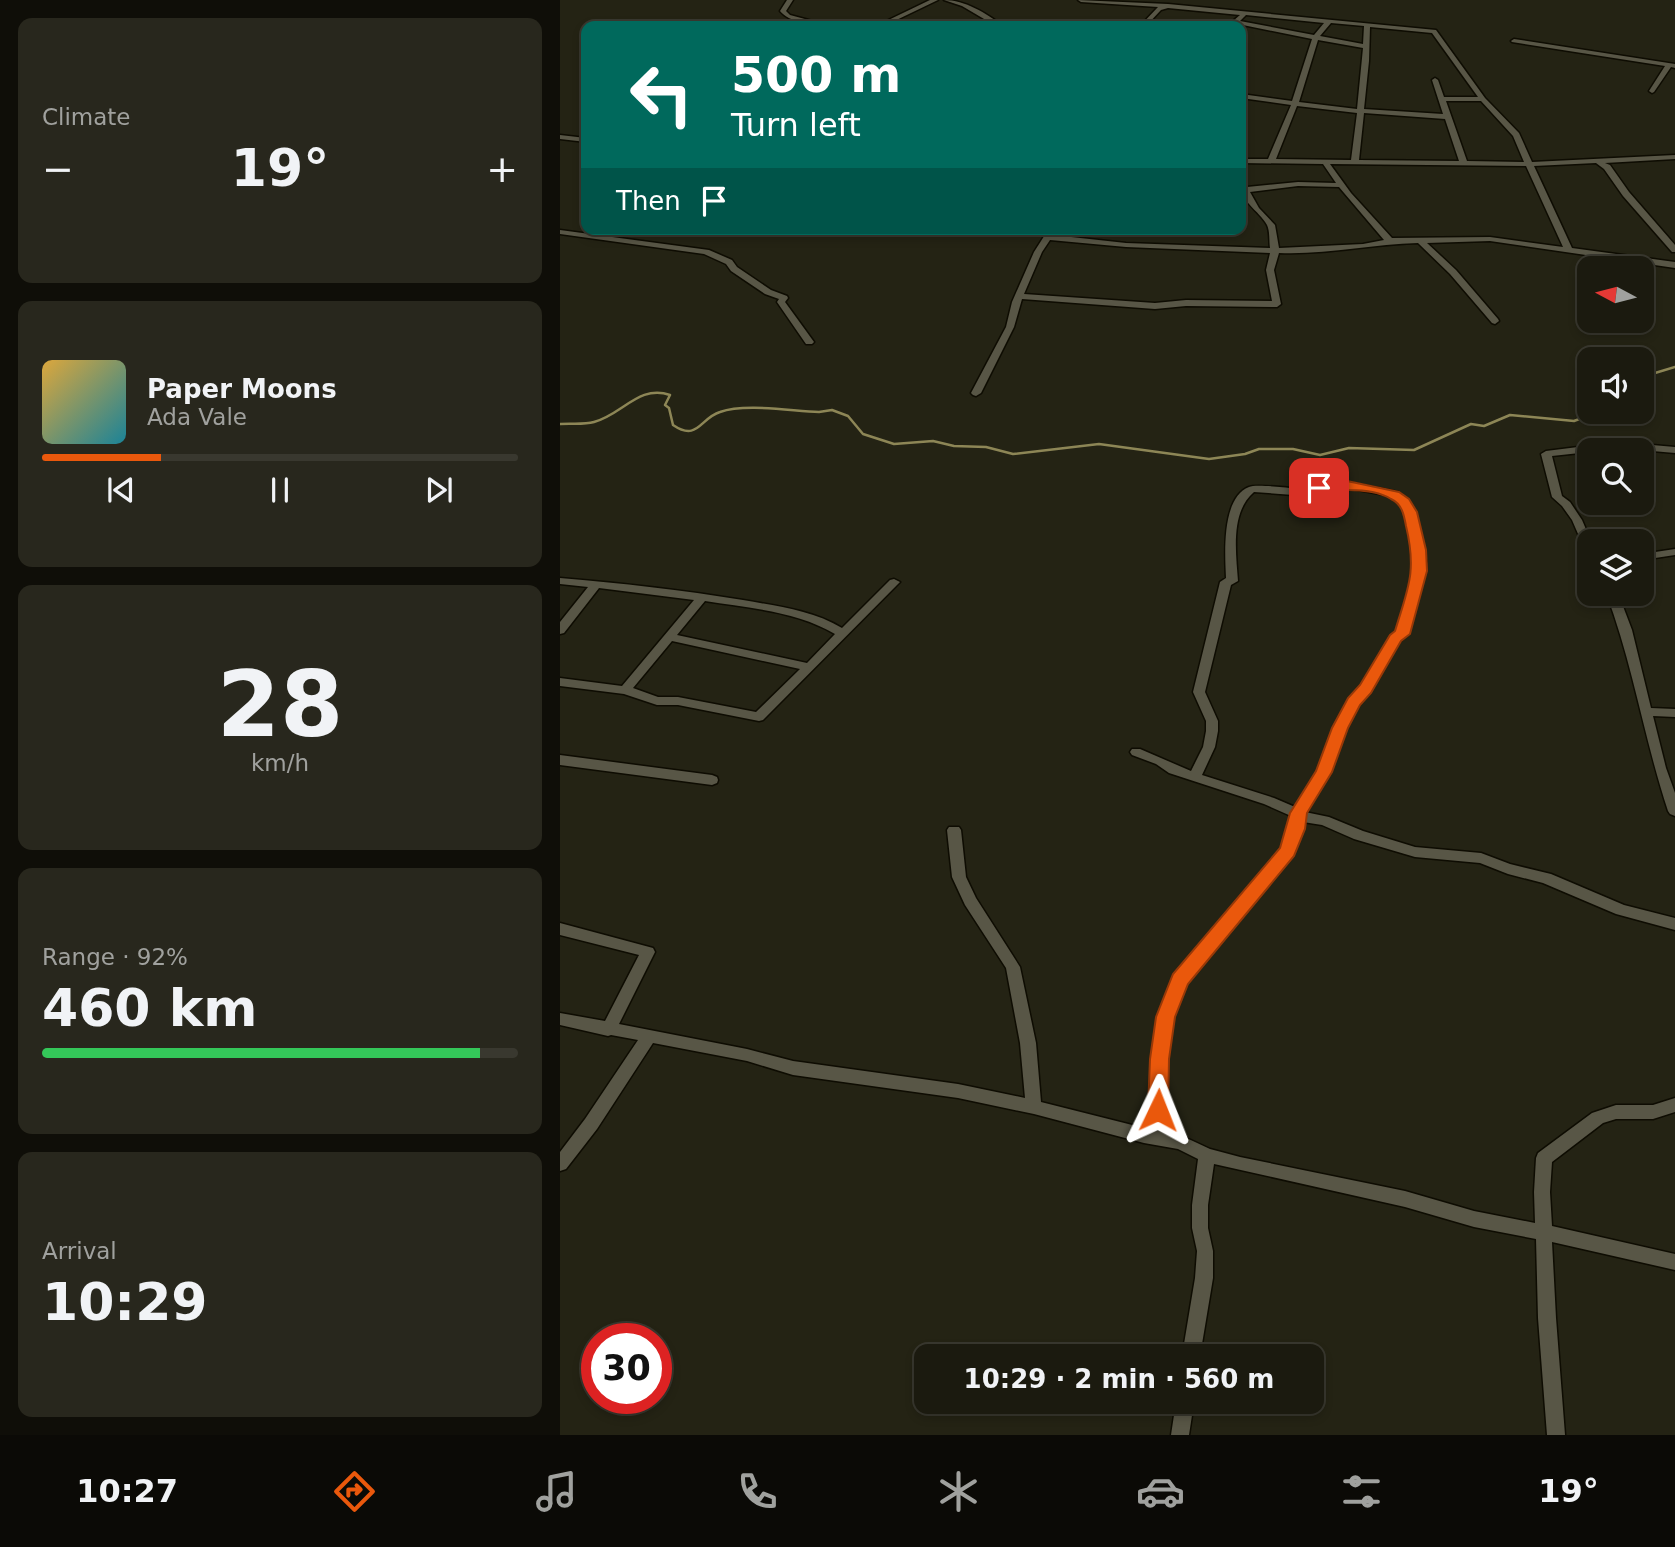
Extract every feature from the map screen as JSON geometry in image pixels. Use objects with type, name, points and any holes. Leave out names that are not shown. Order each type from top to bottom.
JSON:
[{"type":"street","points":[[789,0],[783,12],[808,21]]},
{"type":"street","points":[[890,21],[935,0]]},
{"type":"street","points":[[947,0],[964,5],[991,21]]},
{"type":"street","points":[[1082,0],[1169,3],[1434,31],[1483,99],[1516,135],[1530,160],[1528,164],[1556,218],[1568,249]]},
{"type":"street","points":[[1148,21],[1169,3]]},
{"type":"street","points":[[1236,21],[1245,13]]},
{"type":"street","points":[[1271,161],[1294,103],[1315,37],[1329,21]]},
{"type":"street","points":[[1246,24],[1367,47]]},
{"type":"street","points":[[1355,162],[1367,24]]},
{"type":"street","points":[[1514,41],[1672,66],[1652,91]]},
{"type":"street","points":[[1435,80],[1464,164]]},
{"type":"street","points":[[1246,97],[1329,108],[1449,117]]},
{"type":"street","points":[[1442,99],[1483,99]]},
{"type":"street","points":[[560,137],[581,139]]},
{"type":"street","points":[[1246,161],[1528,164],[1675,157]]},
{"type":"street","points":[[1325,162],[1339,185],[1390,241]]},
{"type":"street","points":[[1599,162],[1607,167],[1626,194],[1675,250]]},
{"type":"street","points":[[1246,187],[1339,185]]},
{"type":"street","points":[[1019,296],[1155,306],[1198,303],[1277,304],[1271,277],[1271,257],[1274,250],[1271,225],[1246,193]]},
{"type":"street","points":[[560,232],[581,235]]},
{"type":"street","points":[[581,235],[699,250],[723,259],[768,292],[784,298],[781,302],[809,342]]},
{"type":"street","points":[[617,240],[622,235]]},
{"type":"street","points":[[976,393],[1010,327],[1019,296],[1049,235]]},
{"type":"street","points":[[1063,235],[1126,245],[1274,250],[1323,250],[1390,241],[1490,239],[1675,265]]},
{"type":"street","points":[[1421,241],[1453,272],[1495,321]]},
{"type":"street","points":[[1581,529],[1566,504],[1557,497],[1546,454],[1618,445],[1675,450]]},
{"type":"street","points":[[1161,1138],[1158,1110],[1159,1059],[1166,1017],[1180,980],[1287,851],[1296,829],[1298,813],[1324,772],[1353,702],[1366,689],[1396,638],[1402,634],[1421,561],[1410,512],[1404,502],[1394,494],[1347,485],[1319,488],[1320,494],[1252,489],[1243,494],[1237,503],[1232,532],[1232,581],[1226,582],[1199,692],[1212,721],[1212,732],[1209,747],[1195,777]]},
{"type":"street","points":[[1654,555],[1675,552]]},
{"type":"street","points":[[560,581],[702,597],[778,609],[829,624],[842,633]]},
{"type":"street","points":[[560,682],[625,690],[657,701],[678,701],[759,717],[894,582]]},
{"type":"street","points":[[562,624],[597,584]]},
{"type":"street","points":[[625,690],[702,597]]},
{"type":"street","points":[[1617,606],[1674,804]]},
{"type":"street","points":[[670,636],[809,667]]},
{"type":"street","points":[[1648,712],[1675,713]]},
{"type":"street","points":[[1136,752],[1160,761],[1173,770],[1309,818],[1324,820],[1359,835],[1415,852],[1489,861],[1508,869],[1546,878],[1621,910],[1675,924]]},
{"type":"street","points":[[560,760],[712,780]]},
{"type":"street","points":[[954,830],[959,877],[970,901],[1013,967],[1028,1043],[1034,1107]]},
{"type":"street","points":[[560,929],[648,952],[608,1030]]},
{"type":"street","points":[[560,1019],[747,1055],[793,1068],[958,1091],[1034,1107],[1116,1126],[1144,1136],[1180,1142],[1207,1155],[1405,1199],[1474,1219],[1675,1262]]},
{"type":"street","points":[[560,1164],[591,1125],[648,1038]]},
{"type":"street","points":[[1556,1435],[1547,1318],[1544,1158],[1598,1118],[1616,1112],[1653,1112],[1675,1105]]},
{"type":"street","points":[[1193,1344],[1204,1278],[1205,1251],[1200,1228],[1200,1205],[1207,1155]]},
{"type":"street","points":[[1180,1435],[1183,1414]]},
{"type":"waterway","points":[[1654,373],[1675,367]]},
{"type":"waterway","points":[[560,424],[594,422],[640,397],[659,393],[670,395],[665,405],[669,408],[673,425],[688,431],[694,430],[713,415],[730,409],[819,412],[832,410],[848,416],[863,434],[894,444],[933,441],[954,446],[986,447],[1013,454],[1099,444],[1209,459],[1245,454],[1259,449],[1293,449],[1320,455],[1349,448],[1414,450],[1471,424],[1484,426],[1510,415],[1577,420]]},
{"type":"route","points":[[1158,1110],[1159,1059],[1166,1017],[1180,980],[1287,851],[1296,829],[1298,813],[1324,772],[1353,702],[1366,689],[1396,638],[1402,634],[1420,571],[1419,550],[1410,512],[1404,502],[1394,494],[1366,488],[1347,485],[1319,488]]}]
